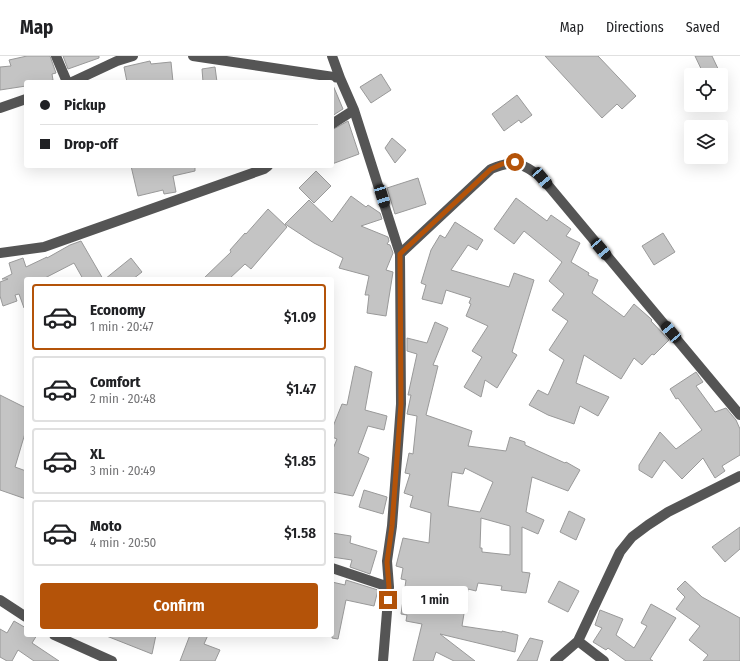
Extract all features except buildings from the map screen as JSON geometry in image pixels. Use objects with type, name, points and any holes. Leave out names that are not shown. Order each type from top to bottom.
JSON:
[{"type":"street","points":[[56,56],[66,80]]},
{"type":"street","points":[[76,80],[117,61],[133,56]]},
{"type":"street","points":[[193,56],[340,78]]},
{"type":"street","points":[[332,56],[354,110],[400,254],[401,404],[392,526],[387,562],[389,587],[383,661]]},
{"type":"street","points":[[0,108],[24,100]]},
{"type":"street","points":[[334,123],[354,110]]},
{"type":"street","points":[[400,254],[491,169],[502,164],[515,162],[528,166],[542,178],[740,415]]},
{"type":"street","points":[[0,253],[44,247],[264,168]]},
{"type":"street","points":[[555,661],[578,641],[620,552],[632,537],[668,512],[740,476]]},
{"type":"street","points":[[334,569],[389,587]]},
{"type":"street","points":[[0,600],[24,616]]},
{"type":"street","points":[[58,637],[112,661]]},
{"type":"street","points":[[578,641],[604,661]]},
{"type":"route","points":[[388,600],[389,587],[387,562],[392,526],[401,404],[400,254],[491,169],[502,164],[515,162]]}]
